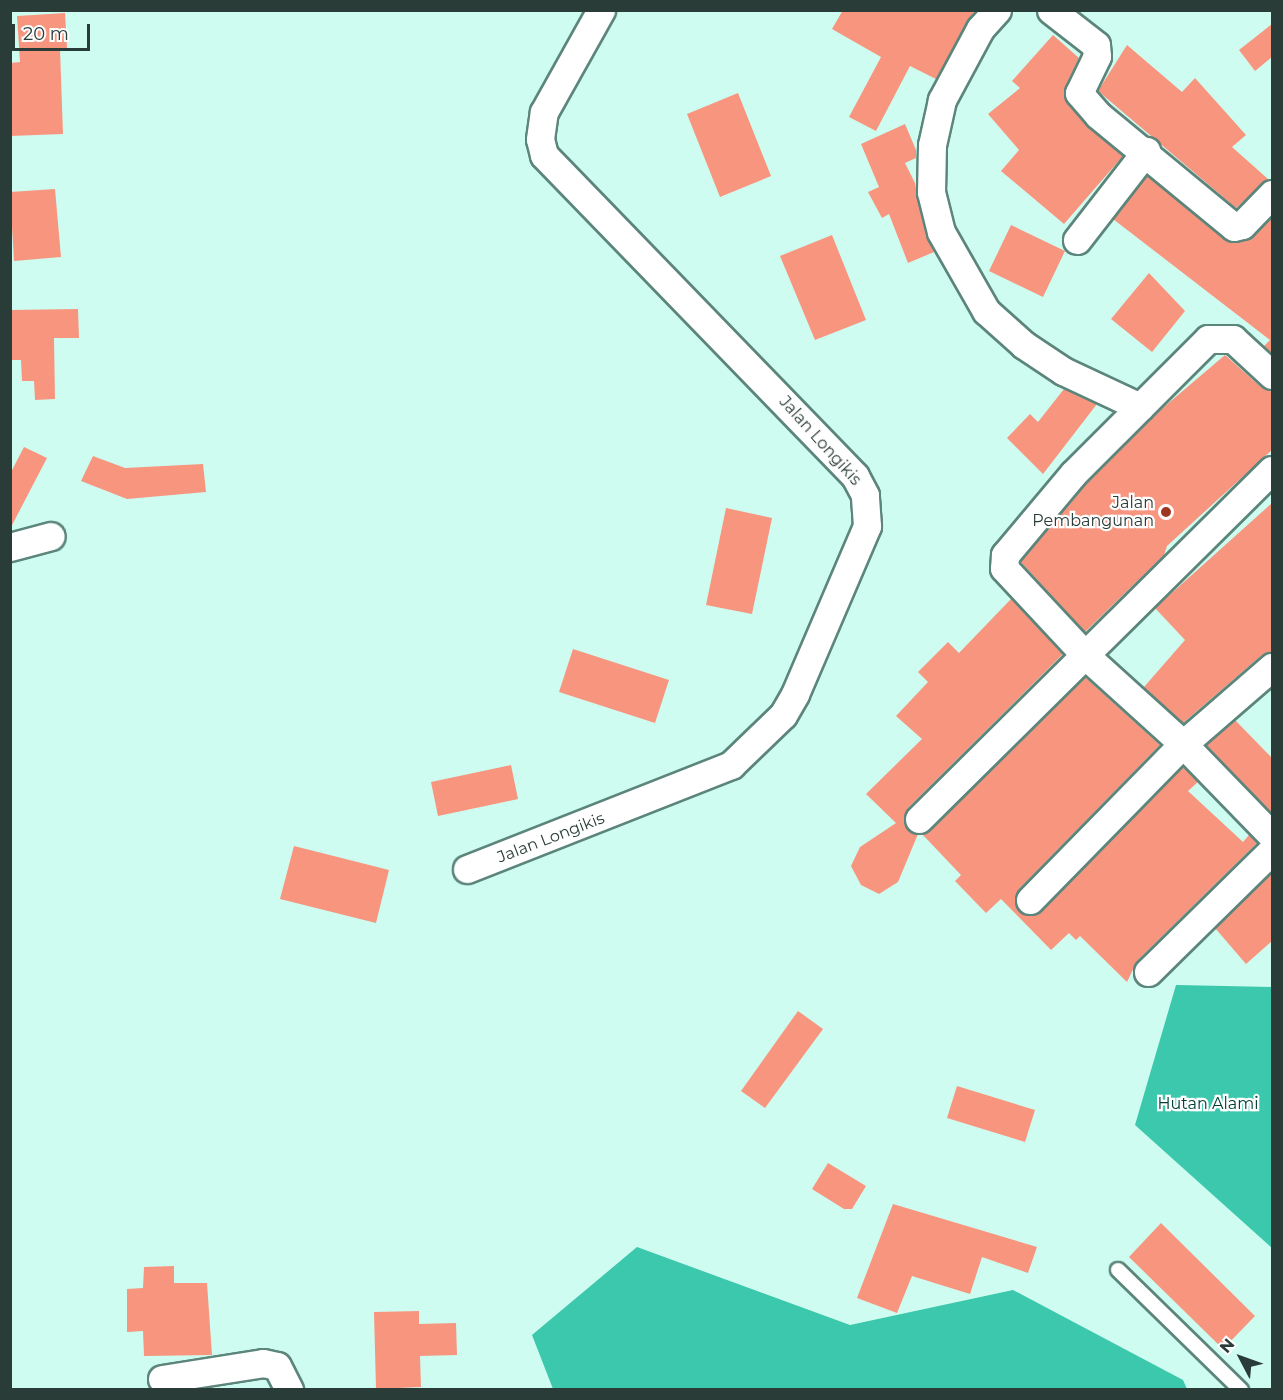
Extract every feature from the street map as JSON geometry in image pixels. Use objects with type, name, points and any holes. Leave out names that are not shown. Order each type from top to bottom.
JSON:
[{"type":"street","name":"Jalan Longikis","points":[[467,869],[732,765],[759,742],[791,701],[867,526],[866,495],[855,477],[544,154],[540,139],[544,112],[601,10]]},
{"type":"street","points":[[997,10],[980,29],[942,100],[932,145],[931,192],[941,232],[986,311],[1024,345],[1063,371],[1140,407]]},
{"type":"street","points":[[1051,10],[1096,45],[1097,56],[1079,93],[1098,115],[1146,151],[1234,227],[1240,227],[1272,194]]},
{"type":"street","points":[[1077,240],[1146,151]]},
{"type":"street","points":[[1272,375],[1233,339],[1209,339],[1073,474],[1005,555],[1004,568],[1015,583],[1086,656],[1183,744],[1272,836]]},
{"type":"street","points":[[919,819],[1272,470]]},
{"type":"street","points":[[10,547],[51,536]]},
{"type":"street","points":[[1030,900],[1183,744],[1272,667]]},
{"type":"street","points":[[1148,972],[1272,850]]},
{"type":"street","points":[[162,1379],[263,1363],[277,1366],[289,1389]]},
{"type":"lane","points":[[1118,1270],[1240,1389]]},
{"type":"green space","name":"Hutan Alami","points":[[1176,985],[1272,987],[1272,1248],[1135,1125]]},
{"type":"green space","points":[[637,1247],[850,1325],[1013,1290],[1183,1380],[1187,1389],[553,1389],[532,1335]]},
{"type":"building","points":[[843,10],[975,10],[936,79],[910,66],[876,131],[849,117],[881,57],[832,29]]},
{"type":"building","points":[[65,13],[67,48],[60,49],[63,134],[10,136],[10,63],[20,62],[17,16]]},
{"type":"building","points":[[1272,24],[1272,57],[1255,71],[1239,50]]},
{"type":"building","points":[[1053,35],[1079,58],[1065,87],[1067,103],[1123,156],[1064,224],[1001,171],[1019,150],[988,114],[1020,88],[1012,81]]},
{"type":"building","points":[[1127,45],[1182,92],[1195,78],[1246,135],[1232,147],[1268,179],[1236,208],[1098,91]]},
{"type":"building","points":[[738,93],[771,176],[720,197],[687,114]]},
{"type":"building","points":[[905,124],[916,150],[916,158],[905,163],[915,183],[926,236],[934,252],[908,263],[889,214],[882,218],[868,192],[879,187],[861,144]]},
{"type":"building","points":[[1147,176],[1230,242],[1253,236],[1272,216],[1272,354],[1264,346],[1270,340],[1113,219]]},
{"type":"building","points":[[55,189],[61,257],[14,261],[10,192]]},
{"type":"building","points":[[1011,225],[1065,251],[1043,297],[989,271]]},
{"type":"building","points":[[832,235],[866,320],[815,340],[780,256]]},
{"type":"building","points":[[1149,273],[1185,311],[1152,352],[1111,319]]},
{"type":"building","points":[[78,309],[79,338],[54,338],[55,399],[35,400],[34,381],[22,381],[21,360],[10,360],[10,310]]},
{"type":"building","points":[[1225,355],[1261,387],[1272,390],[1272,450],[1167,546],[1164,555],[1085,632],[1020,561],[1085,485],[1158,412]]},
{"type":"building","points":[[1064,389],[1097,404],[1043,474],[1007,438],[1030,414],[1038,422]]},
{"type":"building","points":[[24,447],[47,458],[10,529],[10,474]]},
{"type":"building","points":[[93,456],[125,468],[203,464],[206,492],[127,499],[81,481]]},
{"type":"building","points":[[1272,503],[1272,652],[1262,655],[1183,723],[1144,687],[1185,640],[1155,608]]},
{"type":"building","points":[[726,508],[772,518],[752,614],[706,605]]},
{"type":"building","points":[[1011,599],[1063,654],[908,808],[904,824],[918,834],[898,882],[879,894],[861,885],[851,866],[860,847],[896,823],[866,794],[922,739],[896,716],[928,682],[918,672],[948,642],[959,653]]},
{"type":"building","points":[[573,649],[669,680],[655,723],[559,692]]},
{"type":"building","points":[[1085,677],[1160,745],[1019,889],[1015,897],[1019,911],[1027,915],[1041,911],[1183,767],[1198,782],[1188,791],[1243,842],[1249,835],[1257,843],[1137,961],[1127,982],[1080,936],[1076,940],[1069,933],[1051,950],[1001,899],[986,913],[955,881],[961,875],[922,834]]},
{"type":"building","points":[[1235,720],[1272,758],[1272,814],[1206,745]]},
{"type":"building","points":[[511,765],[518,799],[438,816],[431,782]]},
{"type":"building","points":[[294,846],[389,870],[376,923],[280,899]]},
{"type":"building","points":[[1272,872],[1272,941],[1246,964],[1215,928]]},
{"type":"building","points":[[798,1011],[823,1029],[765,1108],[741,1091]]},
{"type":"building","points":[[957,1086],[1035,1110],[1025,1142],[947,1118]]},
{"type":"building","points":[[828,1163],[866,1186],[852,1209],[844,1209],[812,1189]]},
{"type":"building","points":[[893,1204],[1037,1247],[1028,1273],[982,1257],[970,1294],[912,1276],[897,1313],[857,1298]]},
{"type":"building","points":[[1161,1223],[1255,1316],[1223,1349],[1129,1257]]},
{"type":"building","points":[[174,1266],[174,1283],[207,1283],[212,1355],[144,1356],[143,1331],[127,1332],[127,1289],[143,1288],[144,1267]]},
{"type":"building","points":[[419,1311],[419,1324],[456,1323],[457,1355],[420,1356],[421,1387],[376,1389],[374,1312]]},
{"type":"place","name":"Jalan Pembangunan","points":[[1166,512]]}]
